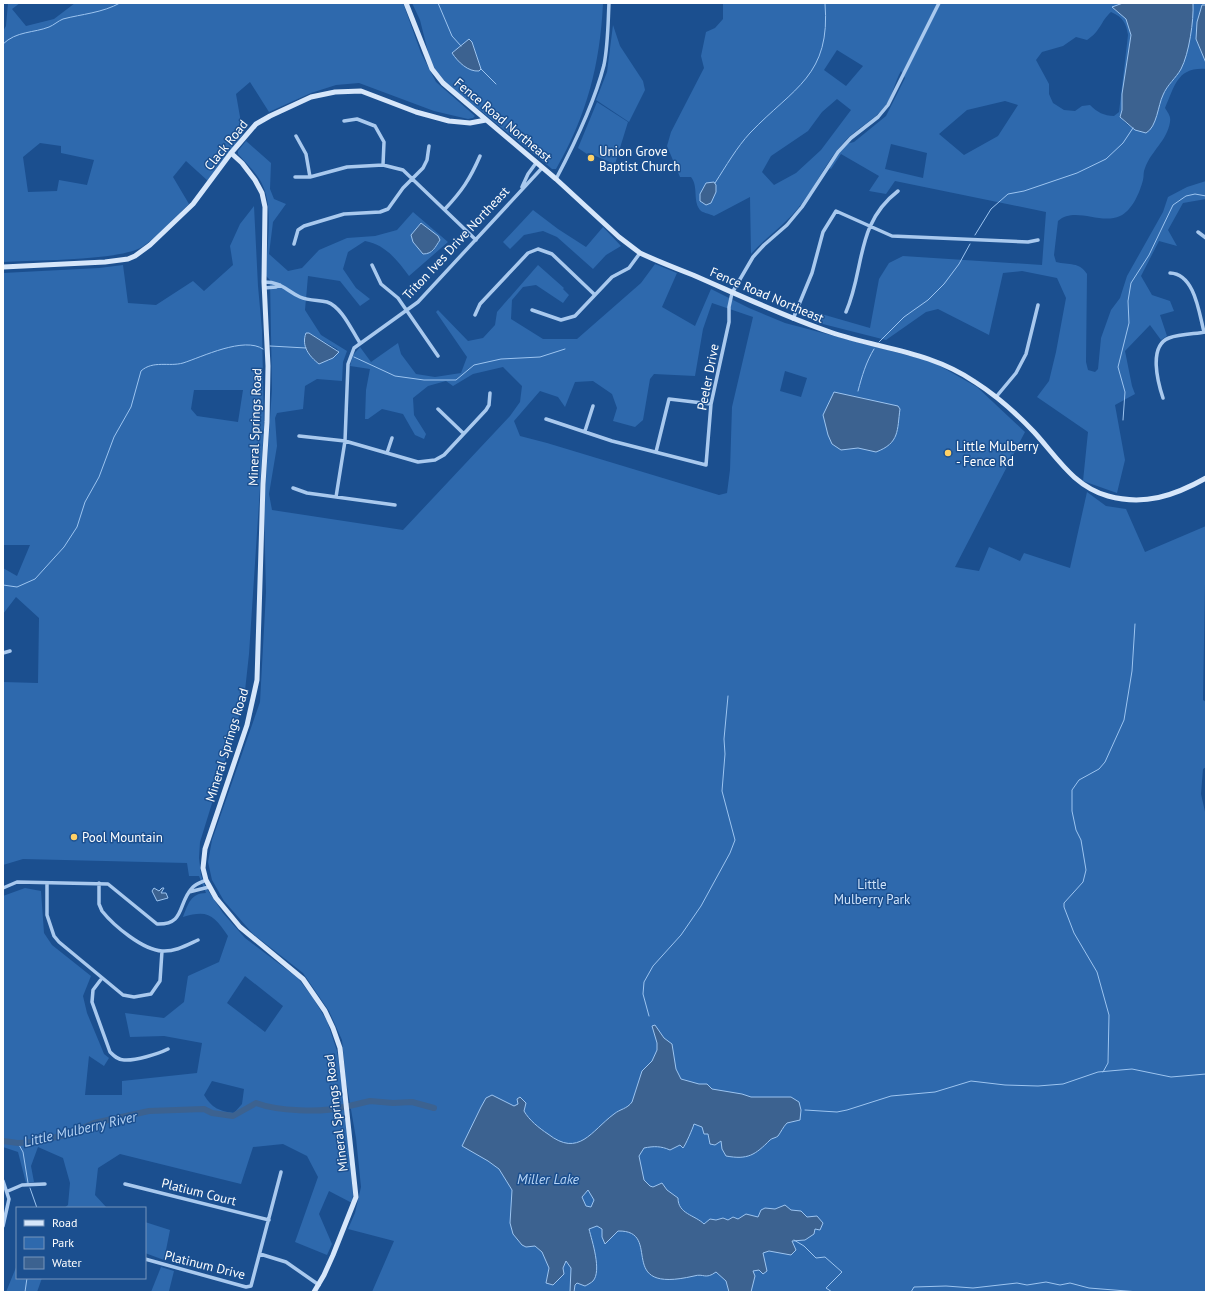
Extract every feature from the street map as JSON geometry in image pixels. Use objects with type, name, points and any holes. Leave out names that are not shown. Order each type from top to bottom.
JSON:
[{"type":"street","name":"Fence Road Northeast","points":[[406,3],[432,68],[443,83],[556,179],[619,237],[640,253],[793,320],[832,333],[940,361],[961,372],[996,397],[1032,431],[1064,469],[1083,485],[1107,496],[1137,501],[1152,500],[1174,495],[1206,478]]},
{"type":"street","points":[[556,179],[583,123],[597,88],[604,64],[609,3]]},
{"type":"street","points":[[732,293],[753,257],[764,244],[787,225],[802,207],[838,152],[851,138],[878,117],[888,105],[939,3]]},
{"type":"street","name":"Clack Road","points":[[3,266],[104,262],[128,259],[135,256],[150,245],[193,204],[231,153],[256,124],[311,97],[335,92],[361,91],[416,112],[459,123],[470,123],[486,120]]},
{"type":"street","points":[[344,121],[357,120],[375,126],[384,142],[383,165]]},
{"type":"street","points":[[296,136],[306,154],[310,177]]},
{"type":"street","points":[[294,244],[298,230],[304,226],[344,214],[380,212],[388,209],[403,188],[423,168],[427,160],[429,146]]},
{"type":"street","name":"Mineral Springs Road","points":[[231,153],[252,175],[263,197],[265,212],[264,285],[268,366],[268,414],[263,499],[257,680],[247,725],[205,849],[204,868],[209,887],[224,910],[240,927],[303,979],[325,1012],[333,1028],[340,1048],[356,1197],[344,1231],[319,1285],[314,1292]]},
{"type":"street","points":[[445,210],[464,189],[471,178],[480,156]]},
{"type":"street","name":"Triton Ives Drive Northeast","points":[[520,190],[528,174],[536,163]]},
{"type":"street","points":[[295,178],[310,177],[347,167],[383,165],[403,170],[476,240]]},
{"type":"street","name":"Triton Ives Drive Northeast","points":[[336,497],[346,441],[348,364],[350,354],[360,343],[418,302],[520,190],[542,168]]},
{"type":"street","points":[[846,312],[852,297],[862,246],[870,227],[882,205],[898,191]]},
{"type":"street","points":[[793,320],[812,273],[821,236],[834,213],[840,212],[892,236],[1028,242],[1038,240]]},
{"type":"street","points":[[1198,232],[1206,238]]},
{"type":"street","points":[[475,315],[480,304],[485,298],[528,253],[538,249],[546,250],[552,254],[595,295]]},
{"type":"street","points":[[532,310],[561,320],[568,320],[575,316],[612,277],[629,268],[640,253]]},
{"type":"street","points":[[372,265],[381,284],[398,298],[438,356]]},
{"type":"street","points":[[1163,398],[1160,388],[1156,358],[1161,344],[1168,338],[1205,332],[1189,286],[1177,274],[1170,273]]},
{"type":"street","points":[[264,285],[275,282],[305,299],[330,303],[337,309],[360,343]]},
{"type":"street","name":"Peeler Drive","points":[[656,452],[706,465],[711,404],[729,322],[729,307],[732,293]]},
{"type":"street","points":[[996,397],[1016,372],[1026,354],[1038,305]]},
{"type":"street","points":[[299,436],[346,441],[418,462],[427,462],[444,455],[486,410],[489,405],[490,392]]},
{"type":"street","points":[[546,419],[656,452],[669,399],[711,404]]},
{"type":"street","points":[[585,431],[593,406]]},
{"type":"street","points":[[438,409],[463,433]]},
{"type":"street","points":[[387,453],[392,438]]},
{"type":"street","points":[[293,488],[307,493],[395,505]]},
{"type":"street","points":[[3,653],[10,651]]},
{"type":"street","points":[[3,888],[17,882],[108,884],[157,924],[167,924],[178,916],[189,892],[194,886],[206,880]]},
{"type":"street","points":[[47,883],[47,915],[54,936],[123,995],[134,997],[151,994],[160,981],[162,951]]},
{"type":"street","points":[[99,883],[99,904],[106,917],[138,943],[162,951],[172,950],[198,940]]},
{"type":"street","points":[[189,892],[209,887]]},
{"type":"street","points":[[102,978],[93,990],[92,1002],[110,1052],[116,1058],[124,1060],[158,1054],[168,1049]]},
{"type":"street","name":"Platinum Drive","points":[[146,1259],[246,1287],[251,1286],[281,1172]]},
{"type":"street","points":[[3,1181],[8,1191],[8,1207],[3,1226]]},
{"type":"street","points":[[8,1191],[22,1185],[45,1184]]},
{"type":"street","name":"Platium Court","points":[[125,1184],[269,1220]]},
{"type":"street","points":[[260,1254],[286,1262],[319,1285]]},
{"type":"green space","points":[[8,3],[20,3],[12,9],[26,26],[54,19],[75,3],[403,3],[421,53],[436,82],[475,116],[468,119],[434,111],[359,83],[336,85],[311,93],[269,112],[250,82],[236,94],[243,134],[208,181],[186,161],[173,177],[189,204],[148,243],[130,252],[115,255],[75,259],[3,262],[3,31],[6,26]],"holes":[[[40,143],[61,146],[61,153],[94,160],[87,185],[59,180],[57,191],[28,192],[23,157]]]},
{"type":"green space","points":[[412,3],[603,3],[599,48],[590,89],[576,129],[556,169],[552,169],[481,111],[460,97],[447,84],[435,69],[429,56],[420,20]],"holes":[[[470,39],[480,66],[479,71],[464,66],[452,53]]]},
{"type":"green space","points":[[723,3],[1123,3],[1112,7],[1126,19],[1131,35],[1120,116],[1125,123],[1132,128],[1149,131],[1163,94],[1181,68],[1191,29],[1193,3],[1206,3],[1197,42],[1206,63],[1206,69],[1189,71],[1178,80],[1175,85],[1165,108],[1170,118],[1166,135],[1151,156],[1144,170],[1140,190],[1132,206],[1124,214],[1112,218],[1072,215],[1058,221],[1054,255],[1056,262],[1081,267],[1087,274],[1086,362],[1088,370],[1095,372],[1098,369],[1101,338],[1111,310],[1120,298],[1127,276],[1163,212],[1168,197],[1187,187],[1206,181],[1206,199],[1183,203],[1168,230],[1177,246],[1159,241],[1141,276],[1152,295],[1170,301],[1174,311],[1160,315],[1167,336],[1161,340],[1150,325],[1125,351],[1135,394],[1115,405],[1125,460],[1117,493],[1083,481],[1088,432],[1037,397],[1049,381],[1066,298],[1057,278],[1022,271],[1003,273],[989,335],[938,309],[926,312],[886,340],[815,322],[818,313],[870,328],[879,279],[889,263],[903,256],[1042,265],[1046,212],[895,181],[886,194],[869,191],[879,176],[841,154],[831,169],[828,167],[846,144],[854,142],[886,116],[905,78],[901,71],[890,97],[882,110],[845,141],[832,157],[811,191],[799,207],[788,220],[751,254],[750,197],[714,216],[701,211],[698,207],[695,185],[691,177],[680,177],[667,146],[671,132],[704,68],[701,56],[706,32],[715,28],[723,19]],"holes":[[[1111,12],[1121,18],[1125,24],[1128,35],[1119,112],[1114,116],[1107,115],[1098,112],[1090,105],[1082,106],[1075,111],[1064,110],[1053,103],[1049,94],[1049,84],[1036,60],[1042,52],[1063,46],[1076,37],[1087,40],[1092,37]],[[837,50],[863,66],[846,86],[824,70]],[[837,99],[851,110],[821,150],[796,173],[774,185],[762,172],[771,156],[808,131],[822,112]],[[1005,101],[1018,105],[998,136],[964,155],[939,134],[967,110]],[[891,144],[927,153],[923,178],[885,169]],[[716,189],[711,203],[706,204],[700,201],[700,194]]]},
{"type":"green space","points":[[613,25],[620,46],[643,81],[645,90],[629,122],[596,100],[607,72]]},
{"type":"green space","points":[[597,102],[628,122],[615,164],[588,153],[587,154],[578,148]]},
{"type":"green space","name":"Little Mulberry Park","points":[[246,141],[271,163],[270,189],[274,199],[286,204],[273,222],[269,254],[288,271],[302,268],[319,250],[347,238],[375,236],[397,230],[413,212],[448,242],[409,276],[390,254],[372,243],[365,241],[348,252],[343,269],[356,288],[370,299],[360,306],[340,281],[308,276],[305,310],[321,335],[347,351],[343,362],[342,381],[317,379],[305,386],[303,409],[277,413],[275,418],[277,446],[269,494],[272,510],[403,530],[510,416],[520,402],[522,386],[503,367],[473,374],[453,386],[446,381],[428,386],[413,398],[414,415],[426,434],[424,439],[415,435],[403,414],[382,409],[368,419],[365,419],[366,390],[370,369],[350,366],[353,355],[360,347],[371,362],[398,343],[401,354],[416,374],[435,377],[461,373],[467,357],[436,312],[438,310],[468,341],[483,338],[495,325],[497,312],[538,265],[564,288],[563,289],[569,295],[563,303],[536,285],[523,287],[512,300],[511,319],[543,339],[577,339],[641,283],[655,264],[677,273],[662,307],[695,326],[711,289],[749,308],[785,323],[933,362],[977,387],[1025,432],[955,567],[979,571],[989,547],[1020,561],[1024,553],[1070,568],[1087,492],[1106,506],[1126,509],[1145,552],[1206,526],[1203,700],[1206,702],[1206,767],[1203,769],[1201,794],[1206,816],[1206,1292],[372,1292],[394,1241],[348,1229],[355,1213],[361,1187],[356,1138],[346,1081],[342,1040],[329,1011],[303,973],[253,934],[224,901],[212,880],[208,862],[212,840],[260,702],[266,592],[264,509],[272,389],[270,280],[266,276],[269,218],[263,186],[252,169],[238,154],[238,151]],"holes":[[[421,224],[440,240],[433,251],[423,254],[413,242],[411,235]],[[712,303],[753,317],[732,407],[730,470],[727,493],[719,495],[520,436],[514,421],[540,391],[558,397],[565,407],[575,382],[593,381],[612,394],[617,408],[613,421],[635,427],[643,420],[650,379],[654,374],[695,376],[703,329]],[[309,333],[337,349],[339,352],[328,361]],[[785,371],[807,378],[801,397],[780,391]]]},
{"type":"green space","points":[[254,206],[262,330],[264,427],[249,654],[244,700],[200,842],[199,858],[201,875],[205,886],[223,913],[245,938],[298,978],[313,998],[327,1021],[337,1051],[343,1090],[353,1194],[352,1203],[329,1191],[319,1214],[332,1244],[327,1255],[295,1242],[318,1177],[307,1156],[283,1144],[253,1147],[241,1184],[120,1154],[98,1168],[95,1195],[106,1207],[65,1207],[68,1205],[70,1183],[63,1158],[38,1147],[31,1166],[34,1182],[26,1183],[18,1152],[3,1147],[3,896],[25,888],[41,891],[44,933],[52,945],[91,976],[83,996],[87,1013],[104,1054],[109,1058],[104,1066],[89,1056],[85,1095],[122,1095],[122,1081],[197,1073],[202,1043],[164,1036],[130,1037],[125,1013],[164,1018],[184,1002],[188,976],[219,962],[228,936],[219,923],[210,916],[199,914],[183,917],[193,897],[201,893],[206,893],[199,876],[189,876],[187,863],[23,859],[3,865],[3,682],[38,683],[39,618],[16,597],[3,614],[3,568],[17,576],[30,545],[3,545],[3,273],[99,268],[123,265],[128,303],[156,305],[193,281],[204,291],[233,265],[230,246],[240,224]],"holes":[[[194,390],[243,390],[238,422],[197,416],[191,409]],[[245,976],[283,1006],[265,1032],[227,1003]],[[212,1081],[244,1089],[242,1104],[234,1113],[216,1108],[204,1095]]]},
{"type":"green space","points":[[533,210],[558,229],[586,247],[603,227],[621,246],[606,255],[593,269],[557,237],[543,231],[524,235],[510,249],[503,242]]},
{"type":"green space","points":[[146,1222],[170,1230],[164,1260],[146,1253]]},
{"type":"green space","points":[[16,1267],[16,1279],[42,1279],[37,1292],[6,1292]]},
{"type":"green space","points":[[161,1267],[174,1271],[169,1291],[151,1292]]},
{"type":"water","points":[[1123,3],[1193,3],[1193,18],[1184,63],[1165,91],[1153,126],[1146,133],[1135,130],[1120,117],[1131,35],[1126,19],[1112,7]]},
{"type":"water","points":[[1202,5],[1206,5],[1206,63],[1196,39],[1197,22]]},
{"type":"water","points":[[469,39],[472,42],[481,69],[479,71],[471,70],[464,66],[452,53]]},
{"type":"water","points":[[714,182],[716,185],[716,192],[711,203],[706,205],[700,201],[700,194],[706,183]]},
{"type":"water","points":[[421,223],[438,236],[440,240],[433,250],[426,254],[423,254],[413,242],[411,235]]},
{"type":"water","points":[[306,333],[309,333],[339,352],[333,358],[319,364],[312,358],[305,346]]},
{"type":"water","points":[[834,392],[898,406],[900,409],[896,435],[893,440],[884,448],[876,452],[858,448],[841,450],[832,444],[823,415]]},
{"type":"water","points":[[154,888],[159,891],[164,888],[161,893],[166,893],[168,898],[157,901],[152,891]]},
{"type":"water","name":"Miller Lake","points":[[655,1025],[664,1038],[672,1044],[676,1069],[681,1079],[699,1084],[707,1084],[712,1089],[751,1097],[791,1097],[799,1102],[801,1110],[800,1120],[787,1123],[778,1136],[771,1139],[755,1153],[746,1157],[726,1156],[722,1149],[721,1141],[715,1145],[710,1144],[708,1134],[704,1134],[702,1127],[694,1124],[683,1148],[680,1145],[670,1150],[657,1147],[644,1148],[639,1156],[644,1180],[653,1187],[662,1183],[667,1190],[678,1198],[681,1208],[684,1211],[704,1224],[710,1219],[716,1220],[723,1218],[728,1220],[733,1217],[738,1219],[746,1214],[758,1217],[761,1210],[765,1208],[775,1209],[785,1205],[791,1210],[801,1211],[807,1217],[817,1216],[823,1223],[820,1230],[815,1229],[814,1234],[805,1240],[792,1241],[796,1250],[791,1255],[769,1251],[763,1253],[767,1271],[763,1274],[759,1270],[753,1271],[755,1276],[751,1292],[729,1292],[726,1281],[716,1272],[709,1276],[697,1275],[669,1279],[654,1277],[646,1270],[638,1240],[631,1233],[618,1231],[605,1244],[602,1237],[602,1229],[597,1226],[589,1229],[594,1248],[597,1270],[593,1281],[585,1286],[577,1283],[575,1285],[574,1292],[570,1292],[571,1268],[566,1261],[563,1268],[564,1274],[553,1285],[546,1283],[549,1268],[542,1252],[535,1246],[526,1247],[522,1245],[513,1234],[510,1223],[512,1190],[499,1169],[462,1146],[486,1098],[492,1095],[514,1106],[518,1104],[517,1099],[520,1097],[526,1103],[524,1111],[534,1124],[559,1141],[576,1143],[584,1139],[614,1114],[632,1102],[642,1071],[652,1061],[657,1050],[657,1043],[652,1026]],"holes":[[[588,1190],[594,1200],[591,1207],[586,1206],[582,1197]]]},
{"type":"waterway","points":[[3,44],[19,34],[43,29],[63,19],[99,11],[120,3]]},
{"type":"waterway","points":[[438,3],[452,36],[461,46]]},
{"type":"waterway","points":[[715,183],[745,138],[795,91],[816,64],[822,48],[825,28],[825,3]]},
{"type":"waterway","points":[[481,69],[496,84]]},
{"type":"waterway","points":[[975,235],[991,209],[1008,194],[1024,191],[1077,173],[1106,159],[1123,143],[1133,128]]},
{"type":"waterway","points":[[1123,420],[1125,392],[1118,367],[1129,323],[1128,301],[1131,283],[1149,255],[1173,205],[1186,196],[1195,194],[1206,196]]},
{"type":"waterway","points":[[879,342],[904,317],[928,300],[944,284],[959,264],[970,244]]},
{"type":"waterway","points":[[3,585],[17,587],[35,579],[64,547],[77,527],[85,502],[99,477],[114,437],[131,407],[141,371],[156,365],[183,363],[234,346],[255,346],[263,349]]},
{"type":"waterway","points":[[270,346],[306,348]]},
{"type":"waterway","points":[[354,357],[395,376],[424,380],[456,380],[474,365],[501,359],[540,357],[565,349]]},
{"type":"waterway","points":[[858,391],[866,364],[874,349]]},
{"type":"waterway","points":[[1103,1072],[1108,1063],[1109,1015],[1097,972],[1074,933],[1064,907],[1064,903],[1083,882],[1086,870],[1081,840],[1076,830],[1072,811],[1072,790],[1079,780],[1099,769],[1105,762],[1124,720],[1132,671],[1135,624]]},
{"type":"waterway","points":[[649,1016],[643,994],[644,982],[653,966],[681,935],[701,906],[730,853],[735,840],[722,791],[725,754],[724,739],[728,696]]},
{"type":"waterway","points":[[805,1110],[837,1112],[891,1096],[935,1092],[971,1081],[1005,1085],[1038,1086],[1063,1084],[1098,1072],[1132,1069],[1171,1077],[1206,1074]]},
{"type":"waterway","name":"Little Mulberry River","points":[[349,1106],[370,1101],[393,1103],[412,1102],[434,1108]]},
{"type":"waterway","name":"Little Mulberry River","points":[[3,1141],[18,1143],[35,1142],[69,1134],[94,1123],[149,1111],[204,1109],[212,1113],[233,1116],[256,1103],[276,1108],[300,1110],[324,1110],[343,1107]]},
{"type":"waterway","points":[[18,1143],[23,1152],[28,1183]]},
{"type":"waterway","points":[[30,1188],[37,1207]]},
{"type":"waterway","name":"Little Mulberry River","points":[[794,1240],[804,1246],[816,1258],[825,1257],[842,1272],[826,1288],[832,1292]]},
{"type":"waterway","points":[[25,1292],[27,1279]]},
{"type":"waterway","name":"Little Mulberry River","points":[[911,1292],[914,1287],[946,1286],[973,1288],[1017,1283],[1027,1285],[1046,1282],[1060,1285],[1070,1283],[1089,1288],[1139,1292]]},
{"type":"place","name":"Union Grove Baptist Church","points":[[591,158]]},
{"type":"place","name":"Little Mulberry - Fence Rd","points":[[948,453]]},
{"type":"place","name":"Pool Mountain","points":[[74,837]]}]
